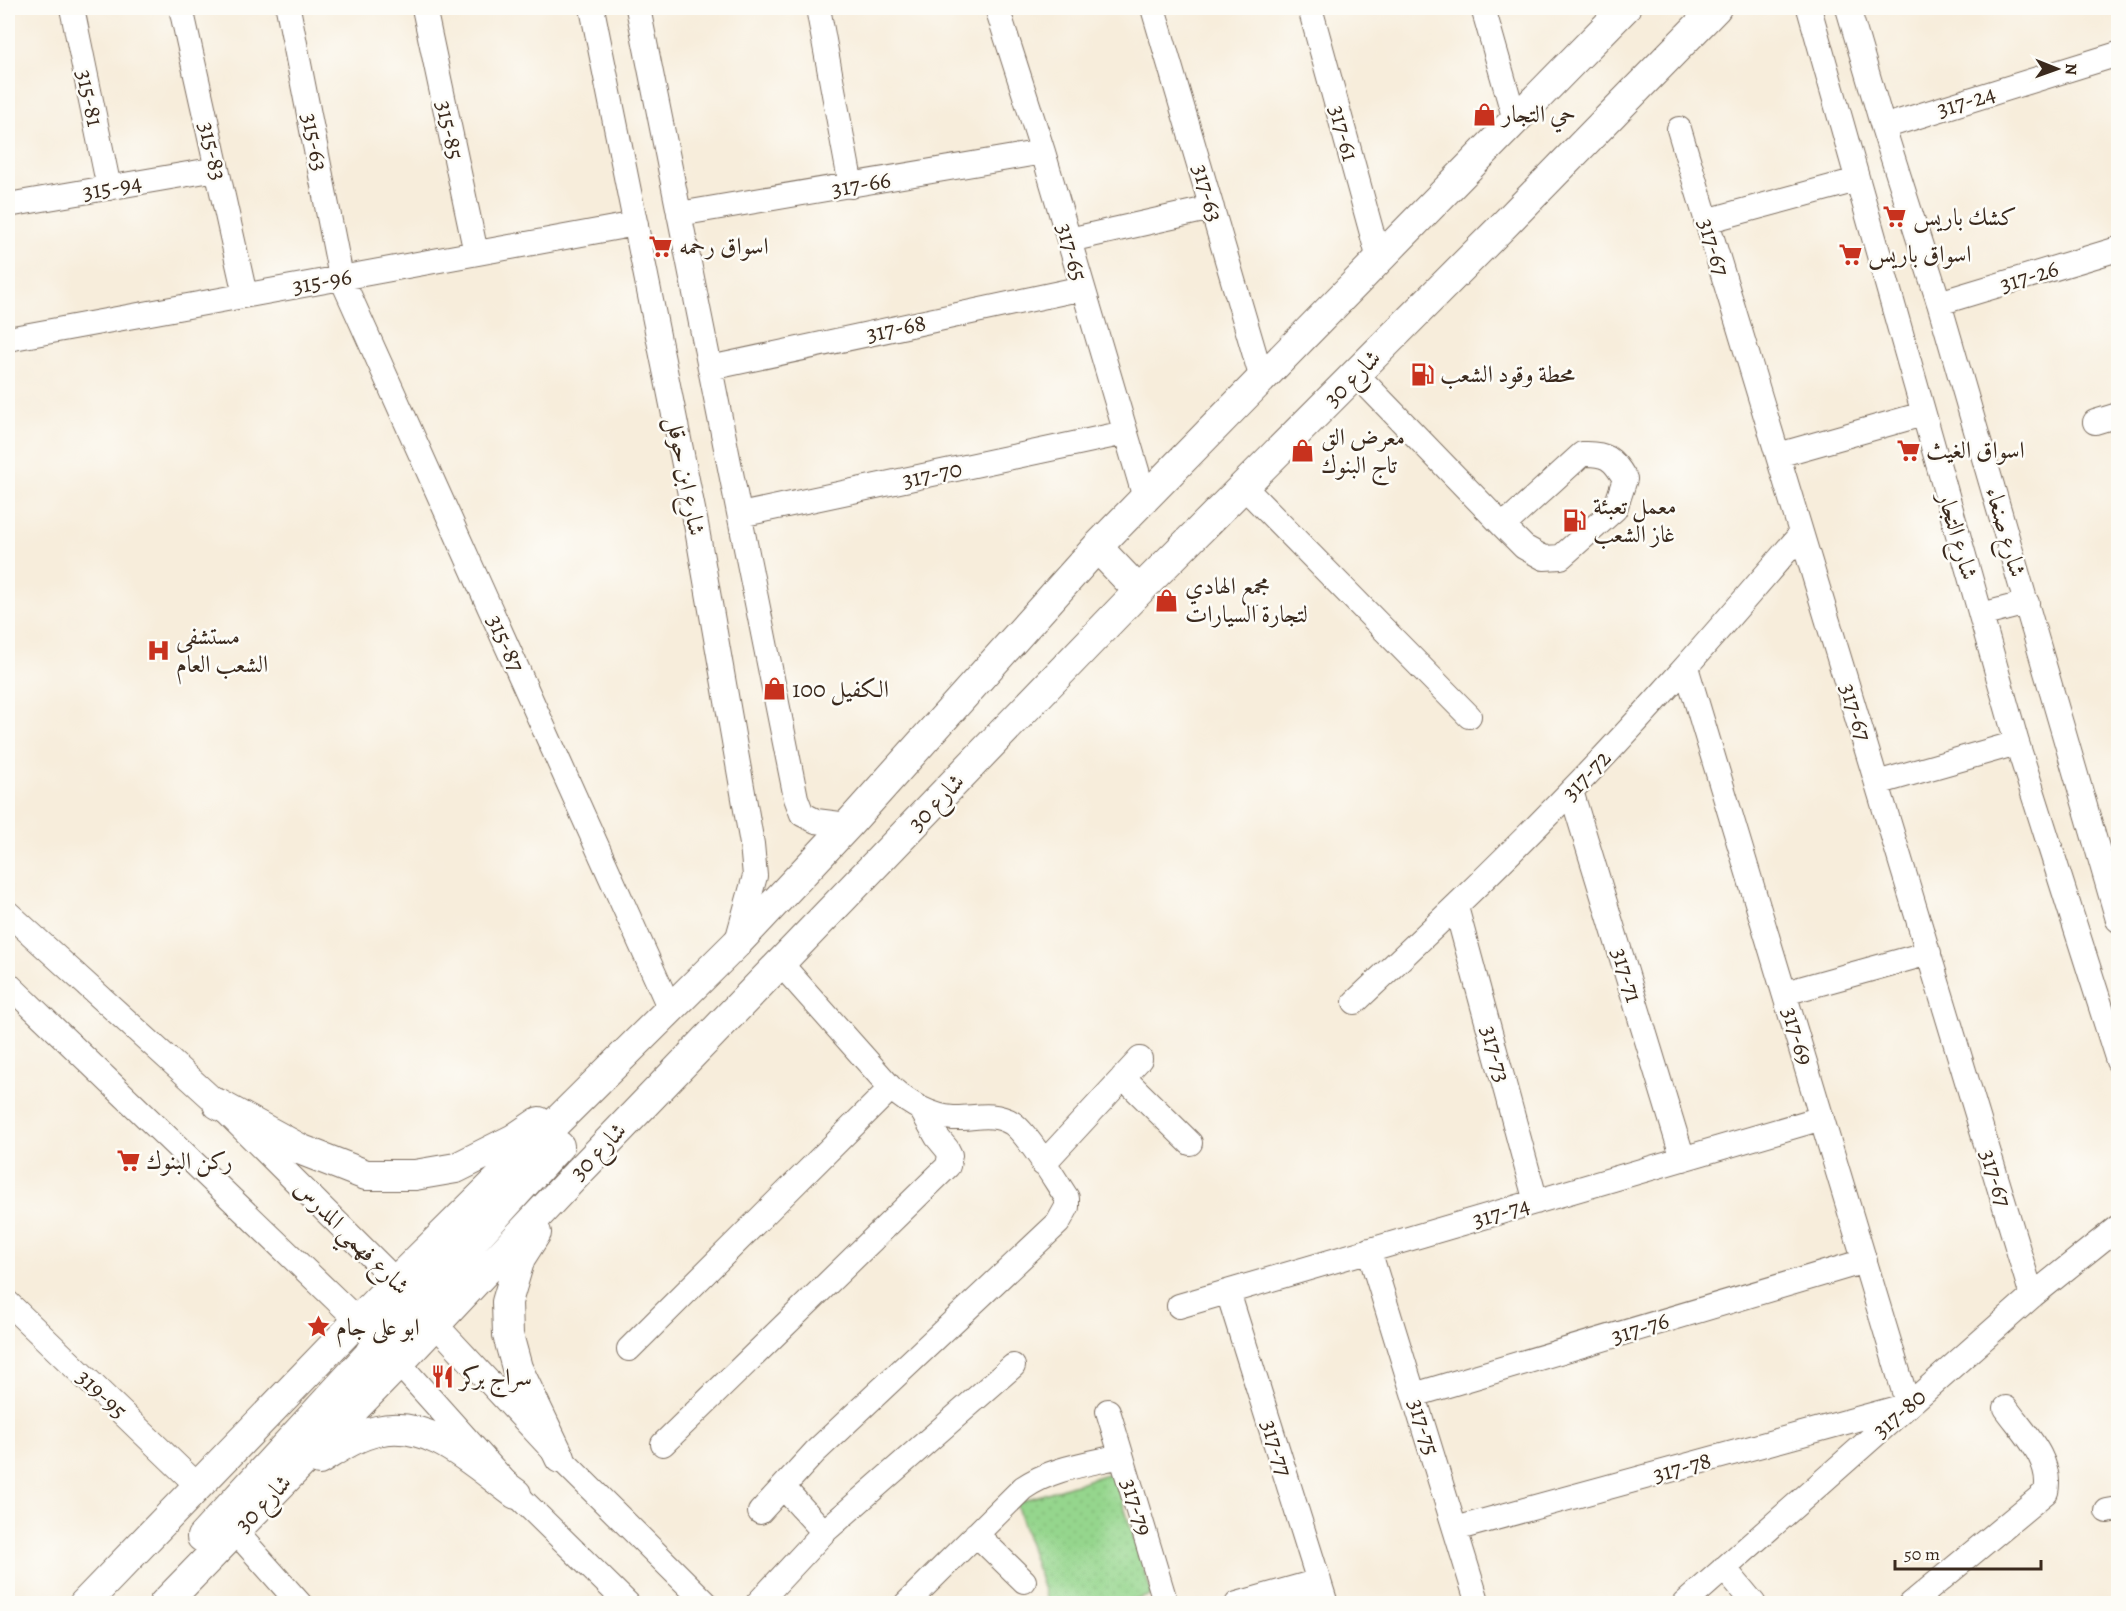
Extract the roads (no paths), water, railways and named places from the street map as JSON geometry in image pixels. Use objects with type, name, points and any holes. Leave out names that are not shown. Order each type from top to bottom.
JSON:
[{"type":"main road","name":"شارع 30","points":[[396,1281],[736,945],[848,825],[1097,547],[1625,8]]},
{"type":"main road","name":"شارع 30","points":[[427,1314],[573,1178],[1139,591],[1716,8]]},
{"type":"main road","points":[[1097,547],[1139,591]]},
{"type":"main road","points":[[398,1364],[405,1326],[427,1314],[428,1290],[584,1118],[636,1042]]},
{"type":"main road","points":[[218,1104],[302,1150],[366,1175],[415,1175],[456,1168],[514,1139],[587,1091]]},
{"type":"main road","points":[[560,1458],[518,1368],[508,1335],[507,1302],[520,1258],[573,1178]]},
{"type":"main road","points":[[84,1604],[197,1485],[368,1330],[384,1331],[390,1315],[396,1281]]},
{"type":"main road","points":[[155,1604],[205,1533],[368,1356],[368,1330]]},
{"type":"main road","name":"شارع 30","points":[[164,1604],[398,1364]]},
{"type":"main road","points":[[283,1482],[360,1436],[378,1430],[403,1428],[440,1439],[516,1494]]},
{"type":"street","name":"315-81","points":[[72,8],[108,188]]},
{"type":"street","name":"315-83","points":[[181,8],[245,295]]},
{"type":"street","name":"315-63","points":[[288,8],[341,278]]},
{"type":"street","name":"315-85","points":[[424,8],[476,253]]},
{"type":"street","name":"شارع ابن حوقل","points":[[592,8],[696,524],[752,844],[755,876],[736,945]]},
{"type":"street","name":"شارع ابن حوقل","points":[[638,8],[796,798],[802,814],[816,821],[848,825]]},
{"type":"street","points":[[818,8],[851,186]]},
{"type":"street","name":"317-65","points":[[997,8],[1043,152],[1145,498]]},
{"type":"street","name":"317-63","points":[[1153,8],[1262,379]]},
{"type":"street","name":"317-61","points":[[1310,8],[1379,259]]},
{"type":"street","points":[[1483,8],[1515,120]]},
{"type":"street","name":"شارع التجار","points":[[1809,8],[2017,743],[2118,1061]]},
{"type":"street","name":"شارع صنعاء","points":[[1848,8],[1939,303],[2118,920]]},
{"type":"street","name":"317-24","points":[[1883,127],[2118,54]]},
{"type":"street","name":"317-67","points":[[1678,129],[2032,1296]]},
{"type":"street","name":"317-66","points":[[679,214],[1043,152]]},
{"type":"street","name":"315-94","points":[[8,205],[217,169]]},
{"type":"street","points":[[1706,221],[1857,180]]},
{"type":"street","points":[[1069,240],[1212,207]]},
{"type":"street","name":"315-96","points":[[8,339],[636,224]]},
{"type":"street","name":"317-26","points":[[1939,303],[2118,252]]},
{"type":"street","name":"315-87","points":[[341,278],[670,1009]]},
{"type":"street","name":"317-68","points":[[710,368],[1083,288]]},
{"type":"street","points":[[1356,374],[1503,526],[1524,547],[1544,558],[1561,557],[1615,509],[1625,479],[1616,464],[1600,453],[1582,454],[1503,526]]},
{"type":"street","points":[[1778,455],[1923,414]]},
{"type":"street","points":[[2095,422],[2118,415]]},
{"type":"street","name":"317-70","points":[[740,515],[1125,433]]},
{"type":"street","points":[[1244,487],[1469,716]]},
{"type":"street","name":"317-72","points":[[1355,1002],[1455,907],[1571,791],[1686,667],[1801,534]]},
{"type":"street","points":[[1981,615],[2027,603]]},
{"type":"street","name":"317-69","points":[[1686,667],[1908,1405]]},
{"type":"street","points":[[1877,783],[2017,743]]},
{"type":"street","name":"317-71","points":[[1571,791],[1683,1159]]},
{"type":"street","name":"317-73","points":[[1455,907],[1536,1202]]},
{"type":"street","name":"شارع فهمي المدرس","points":[[8,913],[218,1104],[396,1281],[560,1458],[707,1604]]},
{"type":"street","points":[[1785,993],[1929,953]]},
{"type":"street","points":[[760,1512],[824,1444],[1058,1223],[1067,1207],[1067,1198],[1021,1131],[1001,1118],[939,1116],[904,1100],[780,963]]},
{"type":"street","points":[[8,984],[368,1330],[516,1494],[628,1604]]},
{"type":"street","points":[[1043,1164],[1140,1059]]},
{"type":"street","points":[[1122,1077],[1190,1143]]},
{"type":"street","points":[[629,1349],[891,1088]]},
{"type":"street","points":[[663,1444],[948,1166],[951,1161],[947,1149],[937,1137],[921,1109]]},
{"type":"street","name":"317-74","points":[[1179,1306],[1822,1118]]},
{"type":"street","name":"317-80","points":[[1684,1604],[2032,1296],[2118,1227]]},
{"type":"street","name":"317-75","points":[[1369,1251],[1478,1604]]},
{"type":"street","name":"317-76","points":[[1414,1395],[1865,1260]]},
{"type":"street","name":"317-77","points":[[1228,1292],[1326,1604]]},
{"type":"street","name":"319-95","points":[[8,1303],[197,1485]]},
{"type":"street","points":[[757,1604],[824,1532],[1013,1366]]},
{"type":"street","name":"317-78","points":[[1455,1529],[1908,1405]]},
{"type":"street","points":[[1911,1604],[2046,1492],[2048,1482],[2044,1462],[2006,1408]]},
{"type":"street","name":"317-79","points":[[1108,1410],[1166,1604]]},
{"type":"street","points":[[906,1604],[1023,1488],[1039,1477],[1121,1456]]},
{"type":"street","points":[[783,1487],[824,1532]]},
{"type":"street","points":[[235,1531],[300,1604]]},
{"type":"street","points":[[976,1534],[1024,1581]]},
{"type":"street","points":[[1724,1568],[1754,1604]]},
{"type":"street","points":[[1237,1604],[1319,1581]]},
{"type":"place","name":"حي التجار","points":[[1484,114]]},
{"type":"place","name":"كشك باريس","points":[[1895,217]]},
{"type":"place","name":"اسواق رحمه","points":[[661,246]]},
{"type":"place","name":"اسواق باريس","points":[[1850,254]]},
{"type":"place","name":"محطة وقود الشعب","points":[[1422,374]]},
{"type":"place","name":"اسواق الغيث","points":[[1908,450]]},
{"type":"place","name":"معرض الق تاج البنوك","points":[[1303,451]]},
{"type":"place","name":"معمل تعبئة غاز الشعب","points":[[1575,520]]},
{"type":"place","name":"مجمع الهادي لتجارة السيارات","points":[[1167,600]]},
{"type":"place","name":"مستشفى الشعب العام","points":[[158,650]]},
{"type":"place","name":"الكفيل 100","points":[[774,689]]},
{"type":"place","name":"ركن البنوك","points":[[128,1161]]},
{"type":"place","name":"ابو علی جام","points":[[318,1327]]},
{"type":"place","name":"سراج بركر","points":[[442,1377]]}]
